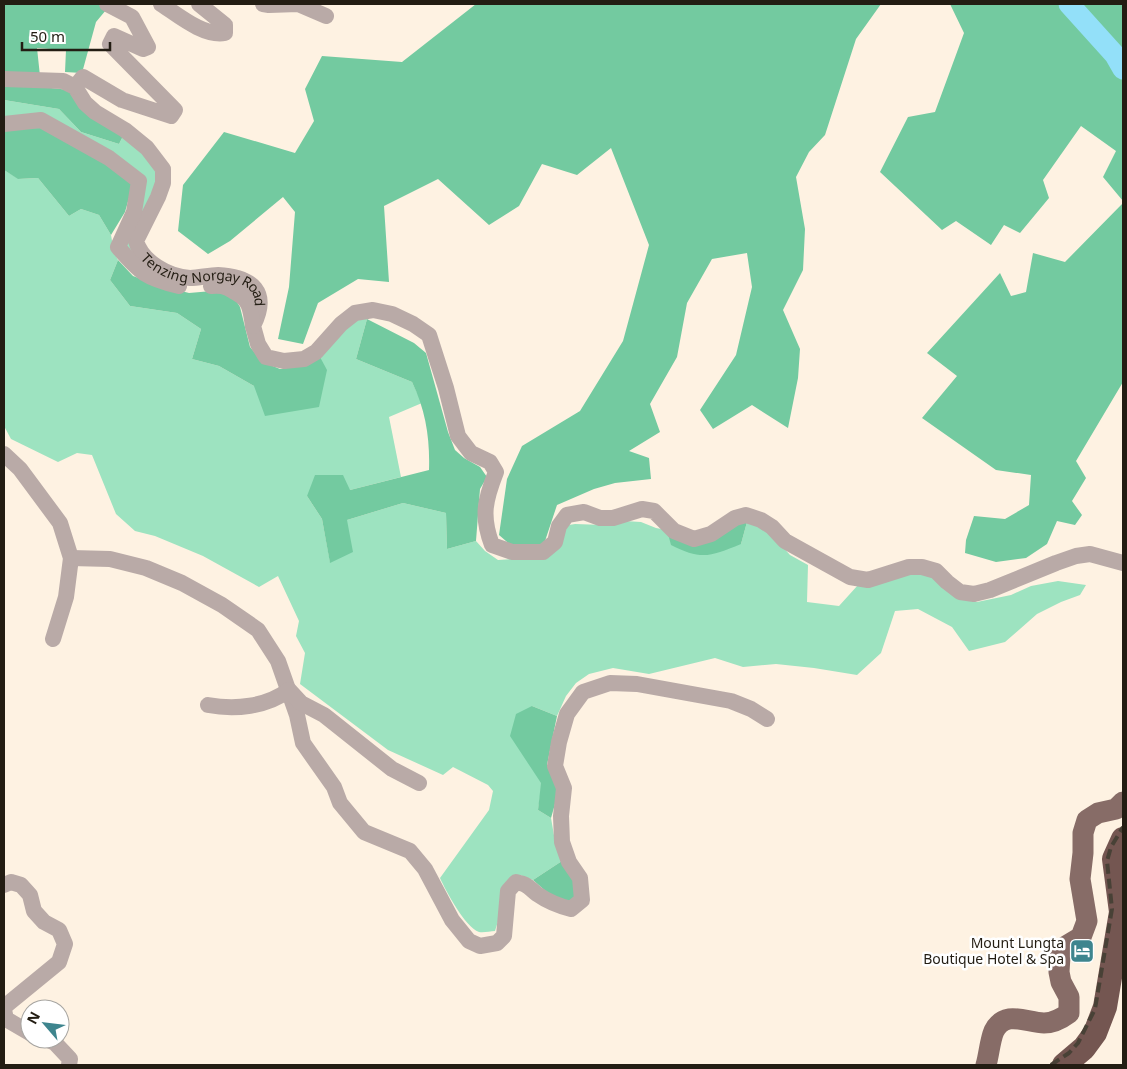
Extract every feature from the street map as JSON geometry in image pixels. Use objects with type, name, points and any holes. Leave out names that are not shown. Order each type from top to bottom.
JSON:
[{"type":"highway","points":[[1064,1065],[1084,1048],[1095,1033],[1105,1007],[1121,912],[1114,859],[1123,839]]},
{"type":"main road","points":[[986,1065],[994,1031],[1001,1022],[1014,1018],[1044,1023],[1059,1020],[1069,1013],[1070,997],[1061,982],[1059,972],[1060,956],[1066,946],[1081,937],[1087,921],[1080,879],[1083,833],[1087,820],[1098,813],[1116,809],[1123,802]]},
{"type":"street","points":[[4,79],[63,81],[74,87],[82,77],[122,100],[172,116],[175,110],[110,44],[114,36],[143,50],[148,47],[132,17],[107,4]]},
{"type":"street","points":[[161,4],[193,26],[217,35],[225,33],[225,25],[199,4]]},
{"type":"street","points":[[263,4],[298,4],[326,16]]},
{"type":"street","name":"Tenzing Norgay Road","points":[[74,87],[95,112],[125,130],[147,148],[163,169],[163,183],[158,197],[136,241],[138,251],[169,274],[190,278],[217,275],[239,279],[253,286],[260,294],[261,305],[252,326],[258,344],[266,357],[284,361],[304,359],[316,352],[341,324],[355,313],[373,310],[392,314],[413,324],[429,335],[446,388],[458,436],[471,453],[490,462],[496,472],[484,507],[486,529],[492,545],[512,552],[543,552],[555,542],[559,526],[567,515],[584,512],[600,518],[613,518],[642,508],[654,511],[674,531],[694,539],[711,534],[735,518],[746,515],[760,520],[772,528],[785,541],[850,577],[868,580],[909,567],[922,566],[936,571],[960,592],[974,594],[990,590],[1056,562],[1076,556],[1090,554],[1123,563]]},
{"type":"street","points":[[4,124],[41,120],[109,158],[139,181],[134,212],[118,247],[133,265],[153,279],[182,286],[224,285],[245,297],[250,310],[252,326]]},
{"type":"street","points":[[4,454],[20,469],[60,523],[71,558],[66,597],[53,639]]},
{"type":"street","points":[[71,558],[110,558],[146,568],[182,583],[222,605],[258,630],[278,662],[289,690],[303,743],[334,787],[340,804],[364,832],[410,851],[425,869],[452,920],[468,941],[480,946],[497,943],[504,936],[508,891],[516,882],[527,884],[536,893],[558,906],[571,909],[582,900],[580,878],[569,862],[562,842],[561,816],[564,788],[555,766],[567,714],[583,692],[610,683],[637,684],[731,701],[751,709],[767,719]]},
{"type":"street","points":[[208,705],[223,708],[254,705],[279,698],[289,690]]},
{"type":"street","points":[[289,690],[301,703],[324,715],[392,769],[419,782]]},
{"type":"street","points":[[4,885],[11,882],[21,886],[30,895],[34,911],[44,922],[60,930],[65,944],[59,962],[4,1008],[6,1019],[20,1027]]},
{"type":"street","points":[[61,1049],[70,1059],[69,1065]]},
{"type":"green space","points":[[4,4],[111,4],[96,22],[82,73],[65,72],[66,50],[37,48],[40,76],[4,73]]},
{"type":"green space","points":[[476,4],[881,4],[856,39],[825,135],[809,152],[796,177],[805,229],[803,270],[783,310],[800,349],[798,378],[788,428],[752,405],[713,429],[700,410],[736,355],[752,287],[747,253],[712,259],[687,303],[677,357],[650,404],[660,432],[629,451],[649,458],[651,479],[615,483],[594,489],[557,505],[544,544],[513,547],[499,535],[507,479],[522,446],[580,411],[623,341],[649,245],[611,148],[577,175],[542,164],[519,206],[489,225],[438,179],[384,206],[389,282],[358,279],[318,303],[303,344],[278,339],[289,287],[295,212],[283,197],[230,241],[208,254],[178,231],[183,185],[224,132],[295,153],[314,121],[305,89],[322,56],[402,62]]},
{"type":"green space","points":[[950,4],[1063,4],[1111,60],[1123,81],[1123,201],[1103,177],[1116,151],[1081,126],[1043,180],[1049,198],[1020,233],[1004,225],[991,245],[956,221],[942,230],[880,172],[908,117],[935,112],[964,33]]},
{"type":"green space","points":[[1076,4],[1123,4],[1123,60],[1118,52]]},
{"type":"green space","points":[[4,83],[70,90],[125,132],[119,144],[81,132],[59,109],[4,100]]},
{"type":"green space","points":[[4,100],[59,109],[81,132],[119,144],[125,132],[158,172],[141,256],[231,286],[175,283],[123,244],[142,196],[4,117]]},
{"type":"green space","points":[[41,128],[106,159],[133,184],[125,212],[111,235],[99,215],[81,209],[69,216],[38,178],[18,179],[4,170],[4,129]]},
{"type":"green space","points":[[4,170],[19,179],[38,178],[69,216],[81,209],[99,215],[111,235],[114,252],[118,260],[110,280],[130,306],[177,313],[201,329],[192,359],[219,366],[254,386],[320,357],[355,318],[367,319],[356,359],[412,382],[422,403],[389,417],[401,477],[350,490],[307,496],[322,519],[330,562],[347,520],[403,503],[446,513],[447,549],[476,541],[485,551],[498,560],[544,557],[563,526],[575,524],[604,525],[625,521],[641,522],[656,528],[741,544],[747,522],[766,528],[790,555],[808,565],[807,602],[839,606],[858,585],[916,572],[931,574],[958,594],[977,602],[1011,595],[1031,586],[1058,581],[1086,585],[1080,595],[1037,614],[1005,642],[969,651],[952,627],[918,609],[895,611],[881,653],[857,675],[776,664],[743,667],[715,658],[649,674],[613,668],[589,674],[576,683],[566,696],[557,716],[532,706],[542,783],[538,810],[551,818],[556,847],[562,861],[533,880],[520,875],[502,908],[495,931],[479,932],[462,916],[440,878],[489,810],[493,791],[488,785],[453,767],[443,775],[388,750],[300,684],[305,653],[296,636],[299,621],[278,576],[259,587],[203,556],[155,536],[135,531],[116,514],[92,455],[77,453],[58,462],[11,439],[4,426]]},
{"type":"green space","points":[[1123,203],[1123,382],[1076,461],[1086,478],[1072,501],[1082,515],[1075,525],[1057,521],[1047,544],[1026,558],[996,562],[965,553],[966,540],[974,516],[1005,519],[1029,505],[1031,475],[996,470],[922,418],[957,376],[927,353],[1000,273],[1011,296],[1026,292],[1033,253],[1065,262]]},
{"type":"green space","points":[[118,260],[133,276],[158,285],[189,293],[212,291],[232,294],[240,307],[250,347],[263,362],[280,369],[301,366],[320,357],[327,370],[319,407],[265,416],[254,386],[219,366],[192,359],[201,329],[177,313],[130,306],[110,280]]},
{"type":"green space","points":[[367,319],[414,343],[426,353],[448,432],[455,450],[464,458],[480,467],[487,477],[480,489],[476,541],[447,549],[446,513],[403,503],[347,520],[353,552],[330,563],[322,519],[307,496],[315,475],[343,475],[350,490],[429,470],[429,447],[424,414],[412,382],[356,359]]},
{"type":"green space","points":[[747,522],[741,544],[706,555],[691,553],[671,545],[667,530],[692,543],[731,524]]},
{"type":"green space","points":[[532,706],[557,716],[547,765],[559,790],[551,818],[538,810],[541,783],[510,736],[516,714]]},
{"type":"green space","points":[[562,861],[577,878],[579,897],[568,904],[557,901],[533,880]]},
{"type":"waterway","points":[[1069,4],[1115,55],[1123,69]]},
{"type":"railway","points":[[1051,1065],[1069,1053],[1078,1043],[1095,1009],[1112,909],[1107,861],[1111,847],[1123,827]]},
{"type":"place","name":"Mount Lungta Boutique Hotel & Spa","points":[[1082,951]]}]
